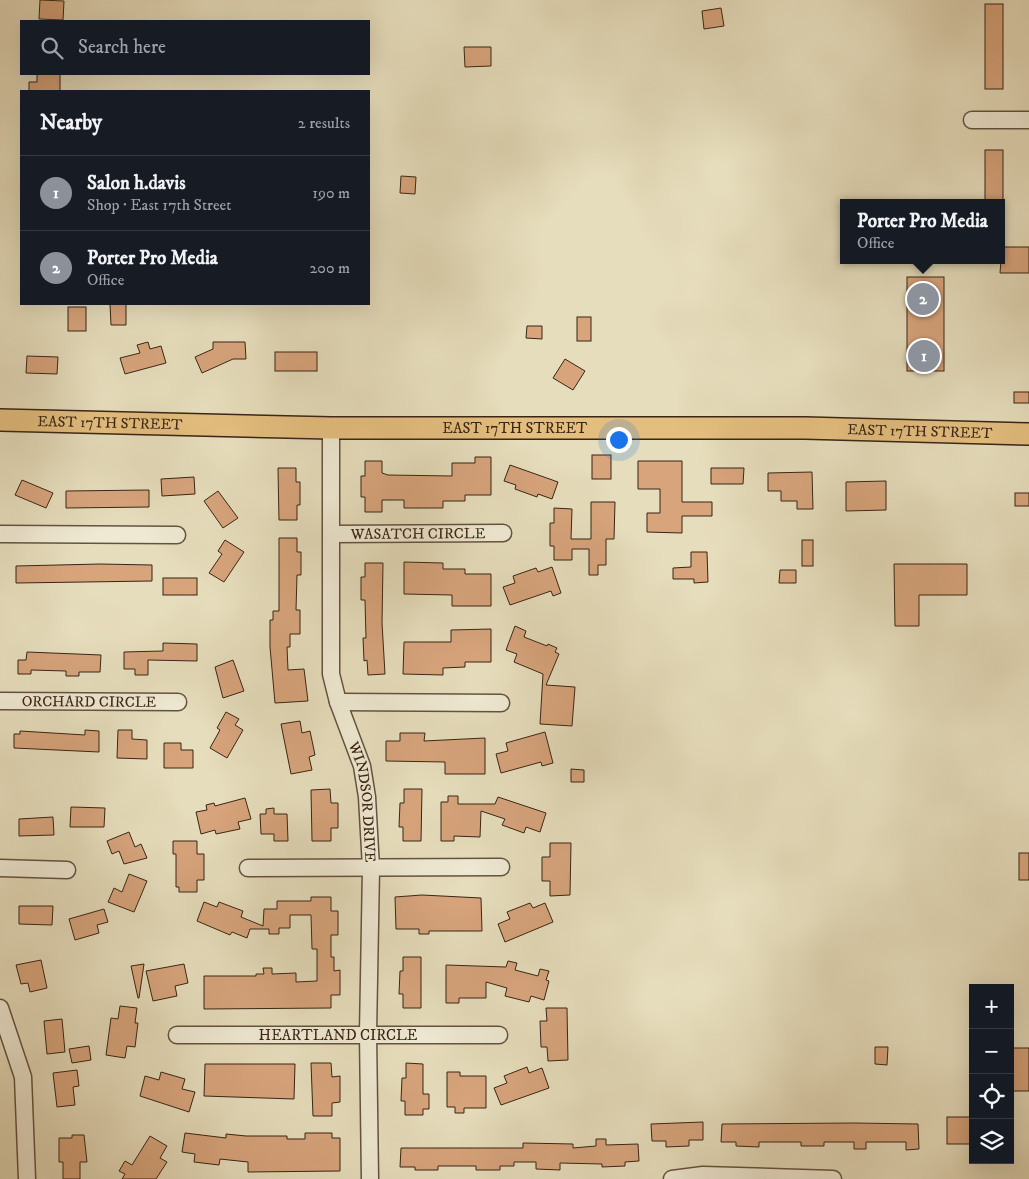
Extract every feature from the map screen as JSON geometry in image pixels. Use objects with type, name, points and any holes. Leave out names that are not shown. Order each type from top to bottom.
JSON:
[{"type":"main road","name":"EAST 17TH STREET","points":[[0,420],[331,428],[805,428],[1029,434]]},
{"type":"street","points":[[972,120],[1029,120]]},
{"type":"street","name":"WINDSOR DRIVE","points":[[331,428],[331,674],[338,702],[362,766],[367,796],[371,868],[368,1034],[370,1179]]},
{"type":"street","name":"WASATCH CIRCLE","points":[[332,534],[503,533]]},
{"type":"street","points":[[0,534],[177,535]]},
{"type":"street","name":"ORCHARD CIRCLE","points":[[0,701],[178,702]]},
{"type":"street","points":[[338,702],[501,703]]},
{"type":"street","points":[[248,868],[501,867]]},
{"type":"street","points":[[0,868],[67,870]]},
{"type":"street","points":[[1,1014],[23,1077],[26,1179]]},
{"type":"street","name":"HEARTLAND CIRCLE","points":[[177,1035],[498,1035]]},
{"type":"street","points":[[672,1179],[703,1175],[833,1179]]},
{"type":"building","points":[[40,0],[64,1],[63,20],[39,19]]},
{"type":"building","points":[[985,4],[1003,4],[1003,89],[985,89]]},
{"type":"building","points":[[721,8],[724,26],[704,29],[702,11]]},
{"type":"building","points":[[464,47],[491,47],[491,66],[465,67]]},
{"type":"building","points":[[37,75],[60,75],[60,90],[29,90],[29,82],[37,82]]},
{"type":"building","points":[[985,150],[1003,150],[1003,199],[985,199]]},
{"type":"building","points":[[401,176],[416,177],[415,194],[400,193]]},
{"type":"building","points":[[1005,247],[1029,247],[1029,273],[1000,273],[1001,264],[1005,264]]},
{"type":"building","points":[[907,277],[944,277],[944,371],[907,371]]},
{"type":"building","points":[[110,305],[126,305],[126,325],[111,325]]},
{"type":"building","points":[[68,307],[86,307],[86,331],[68,331]]},
{"type":"building","points":[[577,317],[591,317],[591,341],[577,341]]},
{"type":"building","points":[[527,326],[542,326],[542,339],[526,338]]},
{"type":"building","points":[[148,342],[150,349],[161,346],[166,363],[125,374],[120,358],[140,353],[137,345]]},
{"type":"building","points":[[213,342],[245,342],[246,359],[233,359],[202,373],[195,357],[213,349]]},
{"type":"building","points":[[275,352],[317,352],[317,371],[275,371]]},
{"type":"building","points":[[27,356],[58,357],[57,374],[26,373]]},
{"type":"building","points":[[565,359],[585,371],[573,390],[553,378]]},
{"type":"building","points":[[1014,392],[1029,392],[1029,403],[1014,403]]},
{"type":"building","points":[[592,455],[611,455],[611,479],[592,479]]},
{"type":"building","points":[[475,457],[491,457],[491,495],[465,495],[465,501],[443,501],[443,508],[404,508],[404,500],[382,500],[382,512],[365,512],[365,497],[361,497],[361,476],[365,476],[365,461],[382,461],[382,473],[388,475],[452,476],[452,463],[475,463]]},
{"type":"building","points":[[638,461],[682,461],[682,502],[712,502],[712,516],[682,516],[682,533],[647,532],[647,513],[660,513],[660,489],[638,489]]},
{"type":"building","points":[[510,465],[558,482],[552,499],[538,494],[537,497],[515,489],[516,485],[504,481]]},
{"type":"building","points":[[278,468],[296,468],[296,482],[300,482],[300,505],[297,505],[297,520],[279,520]]},
{"type":"building","points":[[711,468],[744,468],[743,484],[711,484]]},
{"type":"building","points":[[812,472],[813,509],[797,509],[797,501],[781,501],[781,491],[768,491],[768,473]]},
{"type":"building","points":[[194,477],[195,494],[162,496],[161,479]]},
{"type":"building","points":[[22,480],[53,493],[46,508],[15,495]]},
{"type":"building","points":[[886,481],[886,510],[846,511],[846,482]]},
{"type":"building","points":[[149,490],[149,507],[66,508],[66,491]]},
{"type":"building","points":[[218,491],[238,518],[223,528],[204,501]]},
{"type":"building","points":[[1015,493],[1029,493],[1029,506],[1015,506]]},
{"type":"building","points":[[591,502],[615,502],[614,539],[606,539],[606,565],[598,565],[598,575],[589,575],[589,549],[572,549],[572,560],[554,560],[554,546],[550,546],[550,523],[554,523],[554,508],[572,509],[571,539],[591,539]]},
{"type":"building","points":[[279,538],[297,538],[297,552],[301,552],[301,575],[297,575],[296,610],[300,610],[300,634],[290,634],[290,647],[287,647],[288,670],[304,669],[308,701],[275,703],[270,647],[270,620],[273,620],[273,611],[279,611]]},
{"type":"building","points":[[225,540],[244,552],[224,582],[209,573],[222,554],[218,551]]},
{"type":"building","points":[[802,540],[813,540],[813,566],[802,566]]},
{"type":"building","points":[[691,552],[707,552],[708,582],[694,583],[694,579],[673,579],[673,568],[691,567]]},
{"type":"building","points":[[404,562],[443,563],[443,569],[465,569],[465,574],[491,574],[491,606],[452,606],[452,595],[404,594]]},
{"type":"building","points":[[365,563],[383,563],[382,623],[385,674],[368,675],[367,660],[364,661],[363,638],[366,638],[365,600],[361,600],[361,577],[365,577]]},
{"type":"building","points":[[894,564],[967,564],[967,595],[919,595],[919,626],[895,626]]},
{"type":"building","points":[[152,565],[152,581],[16,583],[16,566]]},
{"type":"building","points":[[552,567],[561,593],[553,596],[551,591],[510,605],[503,587],[515,583],[513,576],[536,568],[538,572]]},
{"type":"building","points":[[780,570],[796,570],[796,583],[779,583]]},
{"type":"building","points":[[163,578],[197,578],[197,595],[163,595]]},
{"type":"building","points":[[515,626],[526,631],[524,637],[557,648],[555,652],[559,654],[546,685],[575,687],[572,726],[540,724],[543,674],[514,662],[517,654],[506,650]]},
{"type":"building","points":[[491,629],[491,662],[465,662],[465,667],[443,668],[443,675],[403,674],[404,642],[451,642],[451,630]]},
{"type":"building","points":[[163,643],[197,644],[197,661],[148,660],[148,675],[135,675],[135,669],[124,669],[124,652],[163,651]]},
{"type":"building","points":[[27,652],[101,655],[100,672],[79,672],[79,676],[66,676],[66,671],[31,670],[31,674],[18,674],[18,660],[26,660]]},
{"type":"building","points":[[233,660],[244,691],[223,698],[215,667]]},
{"type":"building","points":[[226,712],[239,719],[235,725],[243,730],[227,758],[210,748],[220,730],[217,728]]},
{"type":"building","points":[[300,721],[302,733],[310,731],[315,755],[309,757],[312,770],[291,774],[281,724]]},
{"type":"building","points":[[85,730],[99,731],[99,752],[14,748],[14,734],[20,734],[20,731],[85,735]]},
{"type":"building","points":[[118,730],[132,730],[132,739],[147,740],[147,759],[117,758]]},
{"type":"building","points":[[545,732],[553,763],[542,766],[541,762],[501,773],[496,754],[508,751],[506,743]]},
{"type":"building","points":[[400,733],[425,733],[424,741],[485,738],[485,774],[445,774],[445,762],[386,761],[386,741],[400,741]]},
{"type":"building","points":[[164,743],[181,743],[181,750],[193,750],[193,768],[164,768]]},
{"type":"building","points":[[571,769],[584,770],[584,782],[571,782]]},
{"type":"building","points":[[330,789],[331,803],[338,803],[338,828],[331,828],[331,841],[312,841],[311,790]]},
{"type":"building","points":[[404,789],[422,789],[421,841],[403,841],[403,827],[399,827],[400,803],[404,803]]},
{"type":"building","points":[[448,796],[458,796],[458,804],[495,804],[498,797],[546,813],[540,832],[526,827],[524,833],[502,825],[505,819],[481,811],[480,837],[454,836],[454,841],[441,841],[441,802],[448,802]]},
{"type":"building","points":[[245,798],[251,819],[238,822],[240,829],[216,834],[215,830],[201,834],[196,812],[207,810],[206,805],[214,803],[215,806]]},
{"type":"building","points":[[71,807],[105,808],[104,827],[70,827]]},
{"type":"building","points":[[274,808],[274,814],[287,814],[288,841],[274,841],[274,834],[261,834],[260,814],[266,814],[266,809]]},
{"type":"building","points":[[53,817],[54,835],[19,836],[19,819]]},
{"type":"building","points":[[129,832],[135,847],[141,844],[147,858],[124,864],[119,851],[112,854],[107,841]]},
{"type":"building","points":[[173,841],[197,841],[197,854],[204,854],[204,880],[197,880],[197,892],[179,892],[179,887],[176,887],[176,854],[173,854]]},
{"type":"building","points":[[550,843],[571,843],[570,895],[550,896],[550,881],[542,881],[542,857],[550,857]]},
{"type":"building","points":[[1019,853],[1029,853],[1029,880],[1019,880]]},
{"type":"building","points":[[129,874],[147,881],[134,912],[108,902],[114,888],[122,892]]},
{"type":"building","points":[[422,895],[481,898],[482,931],[429,931],[429,934],[419,934],[419,929],[396,929],[395,897]]},
{"type":"building","points":[[311,897],[331,897],[331,911],[338,911],[338,935],[331,935],[331,957],[334,957],[334,971],[340,970],[340,995],[331,995],[331,1008],[204,1009],[204,976],[256,976],[256,974],[264,974],[263,968],[272,968],[272,974],[296,973],[296,982],[317,981],[317,949],[312,949],[311,915],[290,915],[290,928],[279,928],[279,934],[269,934],[269,929],[250,929],[247,938],[232,932],[230,935],[197,921],[204,902],[217,907],[219,902],[243,911],[241,917],[263,926],[264,909],[277,909],[277,901],[311,901]]},
{"type":"building","points":[[530,903],[533,908],[545,903],[553,922],[505,942],[498,924],[510,919],[507,912]]},
{"type":"building","points":[[19,906],[53,906],[52,925],[19,924]]},
{"type":"building","points":[[104,909],[108,922],[97,925],[99,933],[75,940],[69,919]]},
{"type":"building","points":[[403,957],[421,957],[421,1008],[403,1008],[403,994],[399,994],[400,971],[403,971]]},
{"type":"building","points":[[41,960],[47,988],[30,992],[28,983],[21,984],[16,965]]},
{"type":"building","points":[[508,961],[517,963],[515,970],[538,976],[540,969],[549,971],[546,980],[549,981],[544,1000],[531,996],[529,1002],[505,996],[507,988],[486,982],[486,998],[459,998],[459,1003],[446,1003],[446,965],[506,967]]},
{"type":"building","points":[[144,964],[139,998],[138,998],[131,966]]},
{"type":"building","points":[[184,964],[188,983],[175,986],[177,996],[153,1001],[146,971]]},
{"type":"building","points":[[120,1006],[137,1008],[135,1023],[138,1023],[135,1047],[127,1046],[125,1058],[106,1055],[111,1018],[118,1019]]},
{"type":"building","points":[[546,1008],[567,1008],[568,1060],[548,1061],[547,1047],[541,1047],[540,1021],[547,1021]]},
{"type":"building","points":[[62,1019],[65,1052],[47,1054],[44,1021]]},
{"type":"building","points":[[89,1046],[91,1060],[72,1063],[69,1049]]},
{"type":"building","points":[[875,1047],[888,1047],[887,1065],[875,1064]]},
{"type":"building","points":[[1014,1048],[1029,1048],[1029,1091],[1014,1091]]},
{"type":"building","points":[[311,1063],[331,1063],[332,1077],[340,1076],[340,1102],[332,1103],[332,1116],[313,1116]]},
{"type":"building","points":[[406,1063],[423,1064],[423,1094],[429,1094],[429,1109],[423,1109],[423,1115],[405,1115],[405,1101],[401,1101],[402,1078],[406,1078]]},
{"type":"building","points":[[205,1064],[295,1064],[294,1099],[204,1096]]},
{"type":"building","points":[[527,1067],[529,1073],[542,1068],[549,1088],[501,1105],[494,1088],[507,1083],[504,1076]]},
{"type":"building","points":[[77,1070],[79,1086],[73,1087],[75,1105],[57,1107],[53,1073]]},
{"type":"building","points":[[161,1072],[185,1079],[182,1089],[195,1092],[189,1112],[140,1096],[145,1076],[159,1080]]},
{"type":"building","points":[[447,1072],[460,1072],[460,1076],[486,1076],[486,1108],[464,1108],[464,1113],[455,1113],[455,1107],[447,1107]]},
{"type":"building","points":[[947,1117],[969,1117],[969,1144],[947,1144]]},
{"type":"building","points":[[703,1122],[703,1140],[689,1140],[689,1146],[666,1147],[666,1141],[652,1141],[651,1124]]},
{"type":"building","points":[[722,1124],[918,1124],[919,1149],[906,1150],[906,1142],[866,1142],[866,1149],[854,1149],[854,1142],[824,1142],[824,1146],[801,1146],[801,1142],[759,1142],[759,1147],[736,1146],[736,1142],[721,1142]]},
{"type":"building","points":[[185,1133],[226,1138],[226,1134],[287,1136],[287,1139],[305,1139],[305,1133],[332,1133],[332,1138],[340,1138],[340,1171],[248,1172],[248,1162],[220,1159],[219,1165],[194,1162],[195,1154],[182,1152]]},
{"type":"building","points":[[72,1135],[84,1135],[87,1162],[80,1162],[80,1179],[63,1179],[63,1162],[59,1162],[59,1138],[72,1138]]},
{"type":"building","points":[[150,1136],[167,1146],[160,1158],[167,1162],[156,1179],[122,1179],[125,1174],[119,1171],[125,1161],[132,1165]]},
{"type":"building","points":[[596,1139],[606,1139],[606,1145],[638,1144],[639,1161],[625,1162],[625,1166],[602,1167],[602,1164],[560,1163],[560,1170],[536,1169],[536,1162],[514,1162],[514,1166],[500,1166],[500,1170],[476,1170],[476,1166],[438,1166],[438,1170],[415,1170],[415,1167],[400,1167],[401,1148],[523,1148],[523,1143],[573,1144],[573,1148],[596,1146]]},
{"type":"place","name":"Porter Pro Media","points":[[923,299]]},
{"type":"place","name":"Salon h.davis","points":[[924,356]]}]
